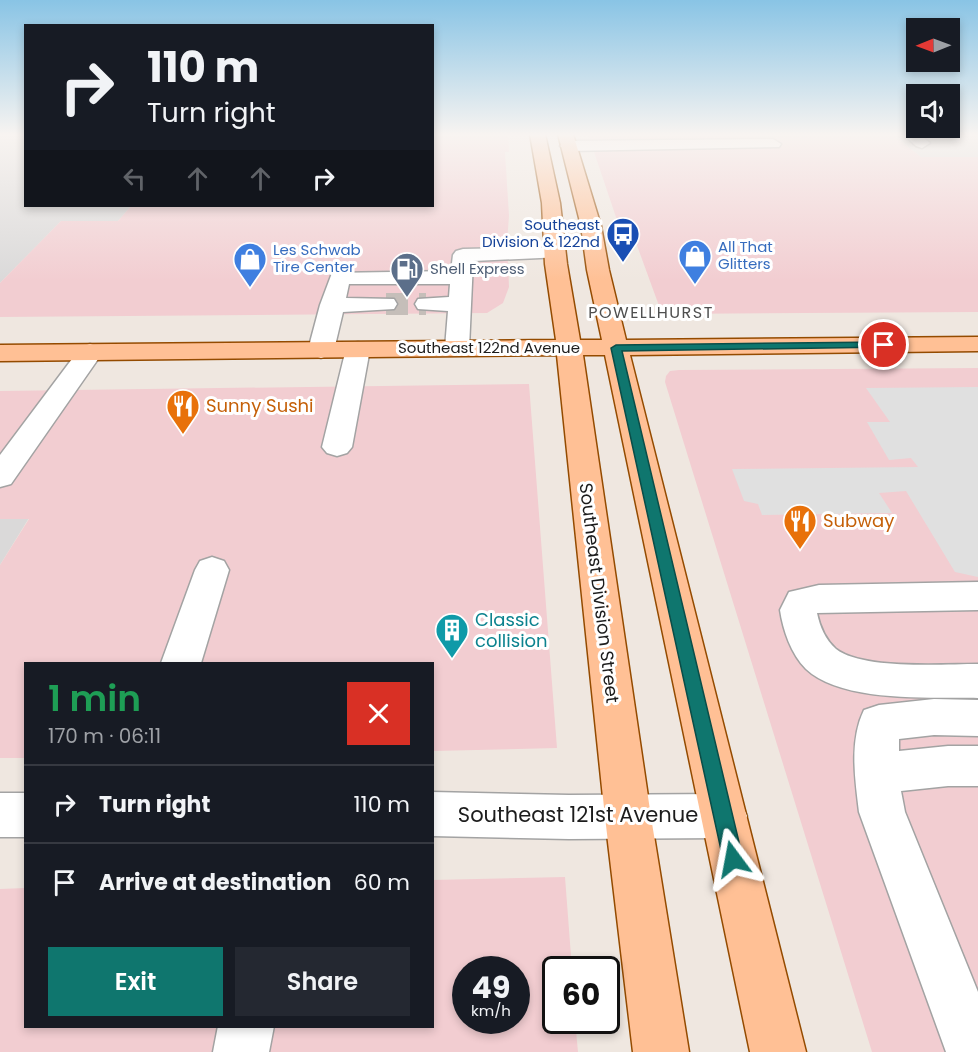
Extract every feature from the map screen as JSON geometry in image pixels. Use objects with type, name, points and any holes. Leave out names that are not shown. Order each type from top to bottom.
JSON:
[{"type":"main road","name":"Southeast Division Street","points":[[547,183],[628,817],[661,1052]]},
{"type":"main road","points":[[579,183],[591,226],[598,270],[778,1052]]},
{"type":"main road","name":"Southeast 122nd Avenue","points":[[0,353],[978,344]]},
{"type":"street","points":[[457,348],[463,255],[555,253]]},
{"type":"street","points":[[321,350],[340,278],[462,291]]},
{"type":"street","points":[[426,298],[462,291]]},
{"type":"street","points":[[333,299],[387,298]]},
{"type":"street","points":[[337,447],[358,349]]},
{"type":"street","points":[[0,477],[90,352]]},
{"type":"street","points":[[181,662],[212,570]]},
{"type":"street","points":[[978,596],[819,599],[802,602],[798,610],[801,626],[810,646],[829,665],[883,679],[978,681]]},
{"type":"street","points":[[974,1052],[882,812],[876,774],[876,745],[879,723],[934,717],[978,718]]},
{"type":"street","points":[[876,774],[948,766],[978,766]]},
{"type":"street","points":[[0,815],[24,814]]},
{"type":"street","name":"Southeast 121st Avenue","points":[[434,814],[723,816]]},
{"type":"street","points":[[241,1052],[246,1028]]},
{"type":"shaded area","points":[[0,183],[24,183],[24,207],[130,207],[118,221],[61,221],[0,283]]},
{"type":"shaded area","points":[[434,183],[507,183],[509,287],[503,303],[487,313],[0,317],[0,283],[61,221],[118,221],[130,207],[434,207]]},
{"type":"shaded area","points":[[605,183],[978,183],[978,312],[662,314],[635,240],[622,235]]},
{"type":"shaded area","points":[[978,368],[978,1052],[872,1052],[665,382],[670,371],[679,370]]},
{"type":"shaded area","points":[[529,384],[557,748],[434,751],[434,662],[24,662],[24,758],[0,758],[0,565],[29,519],[0,519],[0,391]]},
{"type":"shaded area","points":[[978,387],[978,577],[955,572],[906,491],[879,493],[892,513],[762,515],[758,504],[744,501],[732,469],[918,467],[911,458],[889,460],[867,422],[890,422],[866,388]]},
{"type":"shaded area","points":[[29,518],[0,565],[0,519]]},
{"type":"shaded area","points":[[565,877],[571,956],[542,956],[542,1034],[576,1034],[578,1052],[0,1052],[0,889],[24,888],[24,1028],[434,1028],[434,880]]},
{"type":"tunnel","points":[[386,304],[426,304]]},
{"type":"place","name":"Southeast Division & 122nd","points":[[623,263]]},
{"type":"place","name":"All That Glitters","points":[[695,285]]},
{"type":"place","name":"Les Schwab Tire Center","points":[[250,288]]},
{"type":"place","name":"Shell Express","points":[[407,298]]},
{"type":"place","name":"Sunny Sushi","points":[[183,435]]},
{"type":"place","name":"Subway","points":[[800,550]]},
{"type":"place","name":"Classic collision","points":[[452,659]]},
{"type":"district","name":"POWELLHURST","points":[[651,312]]},
{"type":"route","points":[[733,859],[616,348],[884,345]]}]
